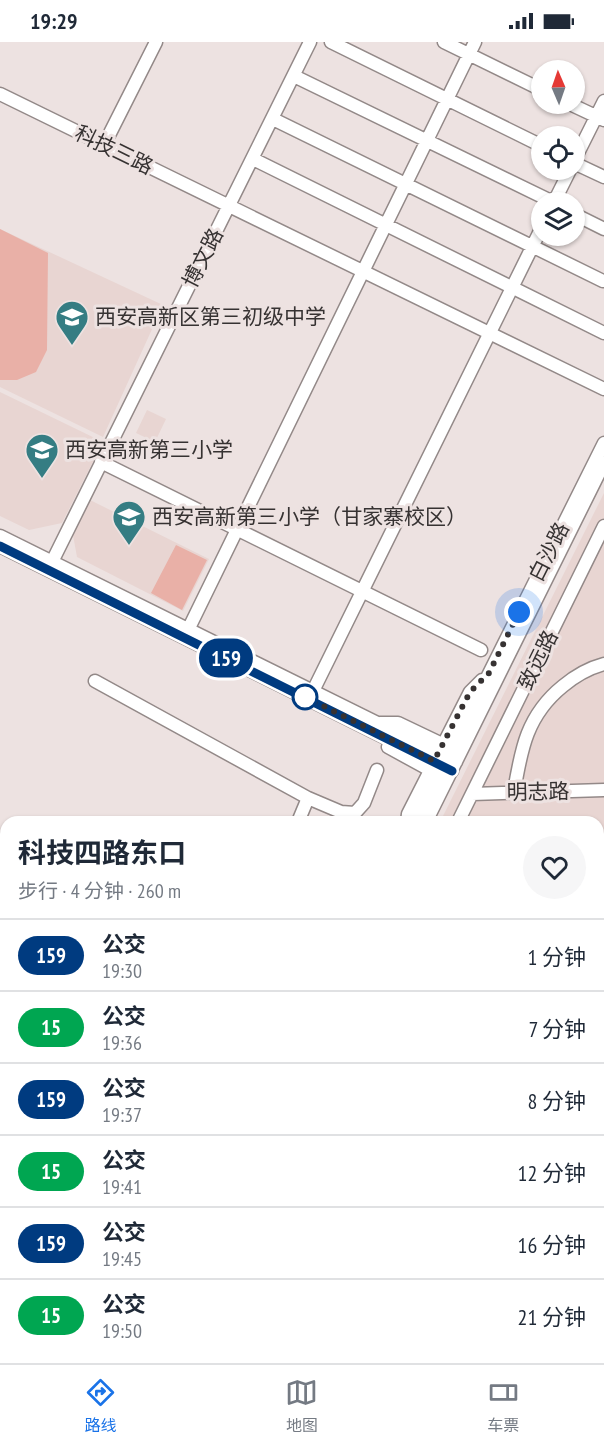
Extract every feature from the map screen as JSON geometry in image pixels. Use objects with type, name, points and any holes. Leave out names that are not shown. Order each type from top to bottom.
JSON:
[{"type":"street","points":[[104,145],[156,42]]},
{"type":"street","name":"博文路","points":[[50,566],[310,42]]},
{"type":"street","points":[[331,42],[531,140]]},
{"type":"street","points":[[444,42],[531,85]]},
{"type":"street","points":[[188,630],[475,42]]},
{"type":"street","points":[[294,76],[532,192]]},
{"type":"street","name":"科技三路","points":[[0,94],[604,388]]},
{"type":"street","points":[[585,143],[600,118],[604,101]]},
{"type":"street","points":[[585,111],[600,118]]},
{"type":"street","points":[[273,119],[531,246]]},
{"type":"street","points":[[252,159],[604,333]]},
{"type":"street","points":[[585,168],[604,177]]},
{"type":"street","points":[[585,220],[604,229]]},
{"type":"street","points":[[314,691],[532,246],[603,281]]},
{"type":"street","name":"白沙路","points":[[418,816],[443,760],[604,443]]},
{"type":"street","points":[[101,462],[481,650]]},
{"type":"street","name":"白沙路","points":[[428,816],[443,760],[604,463]]},
{"type":"street","name":"致远路","points":[[461,816],[604,526]]},
{"type":"street","points":[[1,546],[50,566],[188,630],[314,691],[371,725],[398,723],[443,760]]},
{"type":"street","points":[[50,566],[443,760]]},
{"type":"street","points":[[514,792],[525,738],[548,698],[574,677],[604,664]]},
{"type":"street","points":[[95,681],[308,798],[341,812],[355,813],[364,803],[376,770]]},
{"type":"street","points":[[408,816],[443,760]]},
{"type":"street","name":"明志路","points":[[472,794],[604,790]]},
{"type":"street","points":[[300,816],[308,798]]},
{"type":"shaded area","name":"西安高新区第三初级中学","points":[[0,229],[163,305],[103,437],[0,387]]},
{"type":"shaded area","points":[[0,229],[48,253],[47,350],[36,372],[17,380],[0,380]]},
{"type":"shaded area","name":"西安高新第三小学","points":[[0,392],[103,442],[62,523],[29,530],[0,516]]},
{"type":"shaded area","points":[[147,410],[166,419],[155,442],[136,433]]},
{"type":"shaded area","points":[[604,493],[604,816],[443,816]]},
{"type":"shaded area","name":"西安高新第三小学（甘家寨校区）","points":[[90,500],[209,559],[183,611],[77,557],[73,535]]},
{"type":"shaded area","points":[[176,545],[207,560],[182,610],[151,593]]},
{"type":"bus line","name":"159","points":[[0,546],[452,771]]},
{"type":"place","name":"西安高新区第三初级中学","points":[[72,346]]},
{"type":"place","name":"西安高新第三小学","points":[[42,479]]},
{"type":"place","name":"西安高新第三小学（甘家寨校区）","points":[[129,546]]},
{"type":"route","points":[[305,697],[434,761],[470,692],[489,673],[519,612]]}]
